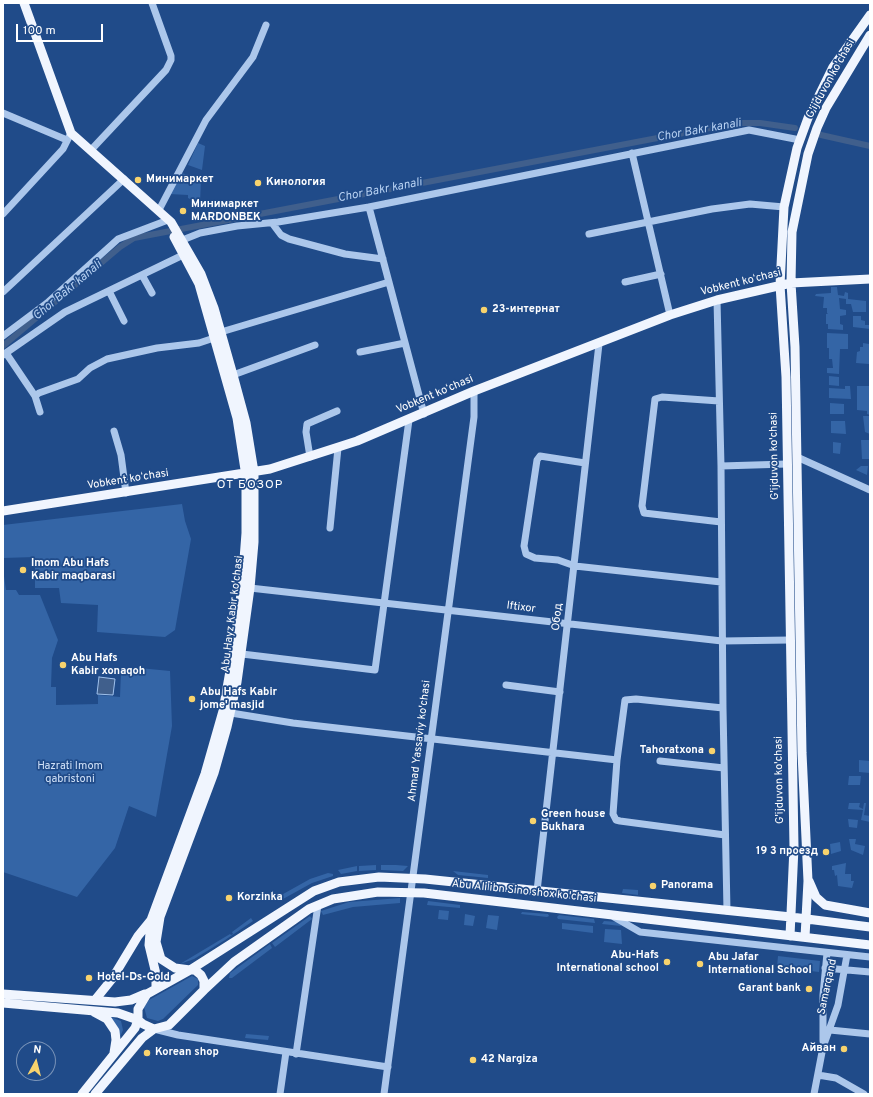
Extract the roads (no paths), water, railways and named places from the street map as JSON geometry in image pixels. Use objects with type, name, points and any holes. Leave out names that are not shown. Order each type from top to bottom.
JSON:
[{"type":"main road","points":[[24,3],[69,136],[91,150],[159,210],[180,241]]},
{"type":"main road","name":"G'ijduvon ko'chasi","points":[[790,936],[794,847],[784,330],[780,285],[784,207],[800,140],[808,118],[834,67],[870,15]]},
{"type":"main road","name":"G'ijduvon ko'chasi","points":[[808,876],[802,753],[796,347],[791,283],[792,232],[808,154],[826,108],[870,36]]},
{"type":"main road","name":"Abu Hayz Kabir ko'chasi","points":[[156,988],[156,974],[149,945],[151,920],[175,868],[214,773],[231,713],[242,654],[250,588],[254,527],[246,423],[233,375],[199,284],[183,255],[180,241]]},
{"type":"main road","name":"Abu Hayz Kabir ko'chasi","points":[[180,241],[206,285],[250,472],[244,558],[230,678],[223,711],[209,761],[156,934],[156,945],[160,957],[168,965],[190,970]]},
{"type":"main road","name":"Vobkent koʻchasi","points":[[3,511],[126,493],[250,472],[310,457],[338,448],[409,420],[474,392],[670,315],[717,300],[791,283],[870,279]]},
{"type":"main road","points":[[808,876],[816,897],[824,905],[870,913]]},
{"type":"main road","points":[[805,937],[808,876]]},
{"type":"main road","points":[[3,994],[127,1001],[147,994],[190,970],[226,948],[299,899],[319,888],[339,882],[366,878],[414,878]]},
{"type":"main road","name":"Abu Ali ibn Sino shox ko'chasi","points":[[414,878],[791,917],[870,927]]},
{"type":"main road","name":"Abu Ali ibn Sino shox ko'chasi","points":[[173,1021],[234,962],[295,919],[318,905],[333,899],[356,894],[412,892],[607,913],[870,945]]},
{"type":"main road","points":[[95,1000],[112,980],[143,929],[151,920]]},
{"type":"main road","points":[[190,970],[195,970],[201,975],[204,981],[204,990]]},
{"type":"main road","points":[[82,1094],[135,1028],[138,1020],[139,1006],[147,994]]},
{"type":"main road","points":[[3,1003],[118,1013],[138,1020],[154,1029]]},
{"type":"main road","points":[[83,1009],[101,1015],[112,1025],[116,1037],[113,1056]]},
{"type":"main road","points":[[94,1094],[142,1038],[154,1029],[167,1026],[173,1021]]},
{"type":"street","points":[[91,150],[166,70],[171,60],[171,56],[152,3]]},
{"type":"street","points":[[159,210],[206,120],[253,57],[266,26]]},
{"type":"street","points":[[3,113],[69,136],[63,149],[4,209]]},
{"type":"street","points":[[180,241],[200,233],[237,226],[369,207],[749,130],[800,140]]},
{"type":"street","points":[[632,153],[670,315]]},
{"type":"street","points":[[3,292],[124,179]]},
{"type":"street","points":[[589,234],[712,209],[750,204],[784,207]]},
{"type":"street","points":[[369,207],[424,414]]},
{"type":"street","points":[[3,336],[47,303],[118,239],[168,222]]},
{"type":"street","points":[[272,222],[281,235],[289,239],[345,254],[383,259]]},
{"type":"street","points":[[40,412],[35,396],[5,354],[65,312],[183,255]]},
{"type":"street","points":[[624,282],[661,274]]},
{"type":"street","points":[[142,275],[152,293]]},
{"type":"street","points":[[35,396],[39,393],[78,380],[90,368],[108,359],[218,335],[389,282]]},
{"type":"street","points":[[109,291],[124,321]]},
{"type":"street","points":[[717,300],[721,466],[721,582],[727,911]]},
{"type":"street","points":[[360,352],[405,343]]},
{"type":"street","name":"Обод","points":[[537,891],[599,344]]},
{"type":"street","points":[[233,375],[315,345]]},
{"type":"street","name":"Ahmad Yassaviy ko'chasi","points":[[384,1094],[414,878],[431,738],[474,417],[474,392]]},
{"type":"street","points":[[719,401],[662,396],[655,398],[642,506],[644,513],[721,522]]},
{"type":"street","points":[[310,457],[306,432],[307,424],[337,411]]},
{"type":"street","points":[[242,654],[375,670],[409,420]]},
{"type":"street","points":[[114,431],[121,455],[126,493]]},
{"type":"street","points":[[330,528],[338,448]]},
{"type":"street","points":[[585,463],[540,456],[537,460],[524,546],[526,554],[535,558],[558,560],[574,566],[721,582]]},
{"type":"street","points":[[798,457],[870,490]]},
{"type":"street","points":[[721,466],[787,464]]},
{"type":"street","name":"Iftixor","points":[[250,588],[568,625],[722,641],[790,640]]},
{"type":"street","points":[[506,686],[560,692]]},
{"type":"street","points":[[723,708],[628,698],[625,700],[617,760],[613,814],[616,820],[725,835]]},
{"type":"street","points":[[231,713],[293,723],[617,760]]},
{"type":"street","points":[[660,761],[724,768]]},
{"type":"street","points":[[296,1054],[318,905]]},
{"type":"street","points":[[607,913],[640,932],[870,957]]},
{"type":"street","name":"Samarqand","points":[[814,1094],[823,1047],[823,995],[827,953]]},
{"type":"street","name":"Samarqand","points":[[823,1047],[838,1005],[847,955]]},
{"type":"street","points":[[825,968],[870,972]]},
{"type":"street","points":[[173,1021],[174,1029],[181,1035]]},
{"type":"street","points":[[154,1029],[181,1035],[296,1054],[388,1067]]},
{"type":"street","points":[[830,1030],[870,1034]]},
{"type":"street","points":[[280,1094],[286,1052]]},
{"type":"street","points":[[818,1075],[836,1078],[864,1094]]},
{"type":"waterway","name":"Chor Bakr kanali","points":[[3,346],[120,247],[134,238],[736,123],[760,123],[795,128]]},
{"type":"waterway","name":"Chor Bakr kanali","points":[[821,135],[870,146]]},
{"type":"place","name":"Минимаркет","points":[[138,180]]},
{"type":"place","name":"Кинология","points":[[258,183]]},
{"type":"place","name":"Минимаркет MARDONBEK","points":[[183,211]]},
{"type":"place","name":"23-интернат","points":[[484,310]]},
{"type":"place","name":"Imom Abu Hafs Kabir maqbarasi","points":[[23,570]]},
{"type":"place","name":"Abu Hafs Kabir xonaqoh","points":[[63,665]]},
{"type":"place","name":"Abu Hafs Kabir jome' masjid","points":[[192,699]]},
{"type":"place","name":"Tahoratxona","points":[[712,751]]},
{"type":"place","name":"Green house Bukhara","points":[[533,821]]},
{"type":"place","name":"19 3 проезд","points":[[826,852]]},
{"type":"place","name":"Panorama","points":[[653,886]]},
{"type":"place","name":"Korzinka","points":[[229,898]]},
{"type":"place","name":"Abu-Hafs International school","points":[[667,962]]},
{"type":"place","name":"Abu Jafar International School","points":[[700,964]]},
{"type":"place","name":"Hotel-Ds-Gold","points":[[89,978]]},
{"type":"place","name":"Garant bank","points":[[809,989]]},
{"type":"place","name":"Айван","points":[[844,1049]]},
{"type":"place","name":"Korean shop","points":[[147,1053]]},
{"type":"place","name":"42 Nargiza","points":[[473,1060]]},
{"type":"district","name":"ОТ БОЗОР","points":[[250,486]]},
{"type":"park label","name":"Hazrati Imom qabristoni","points":[[70,773]]}]
